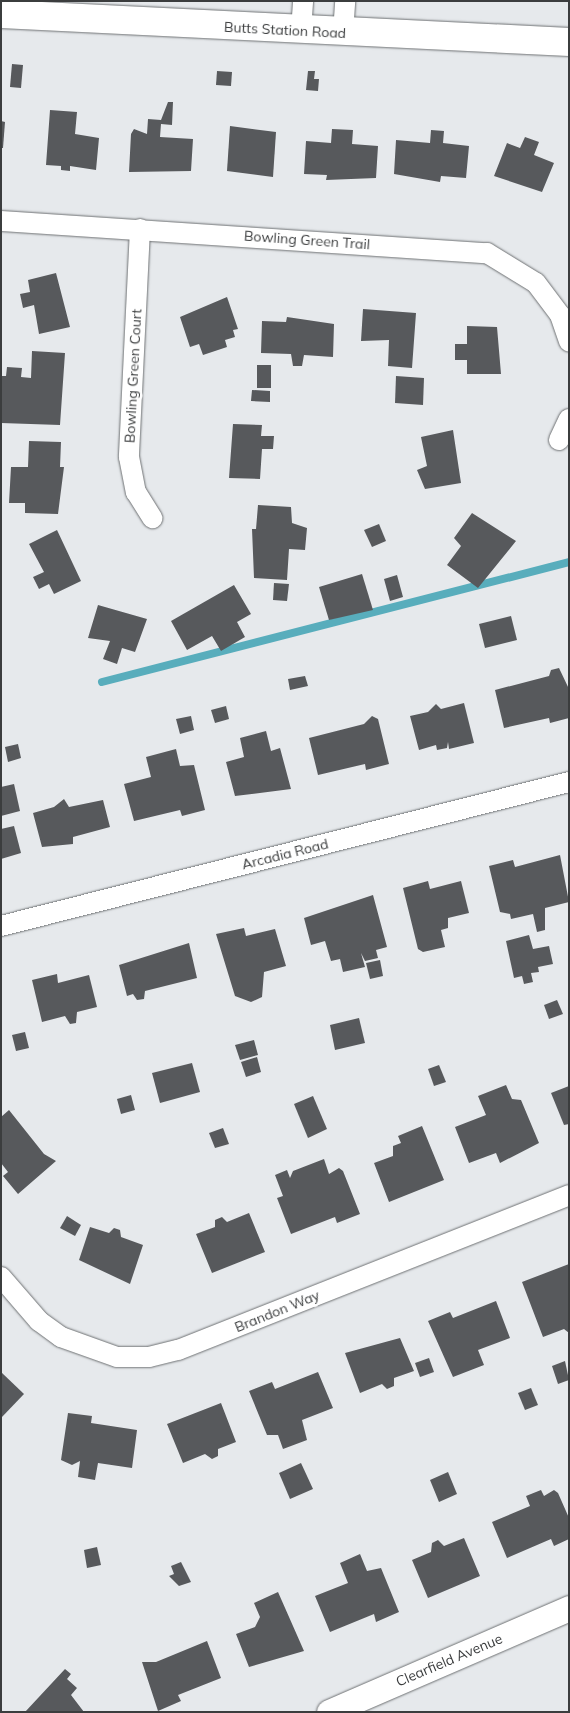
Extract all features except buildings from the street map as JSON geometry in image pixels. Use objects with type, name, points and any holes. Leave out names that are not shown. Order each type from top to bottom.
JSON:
[{"type":"main road","name":"Butts Station Road","points":[[1,14],[301,32],[569,42]]},
{"type":"street","points":[[301,32],[303,1]]},
{"type":"street","points":[[343,33],[345,1]]},
{"type":"street","name":"Bowling Green Trail","points":[[1,221],[487,252],[536,283],[560,315],[569,341]]},
{"type":"street","name":"Bowling Green Court","points":[[140,229],[129,457],[136,492],[152,518]]},
{"type":"street","points":[[559,440],[569,419]]},
{"type":"street","name":"Arcadia Road","points":[[1,926],[569,782]]},
{"type":"street","name":"Brandon Way","points":[[1,1277],[39,1321],[61,1337],[117,1357],[149,1357],[569,1195]]},
{"type":"street","name":"Clearfield Avenue","points":[[329,1712],[569,1608]]},
{"type":"waterway","points":[[102,682],[569,562]]}]
